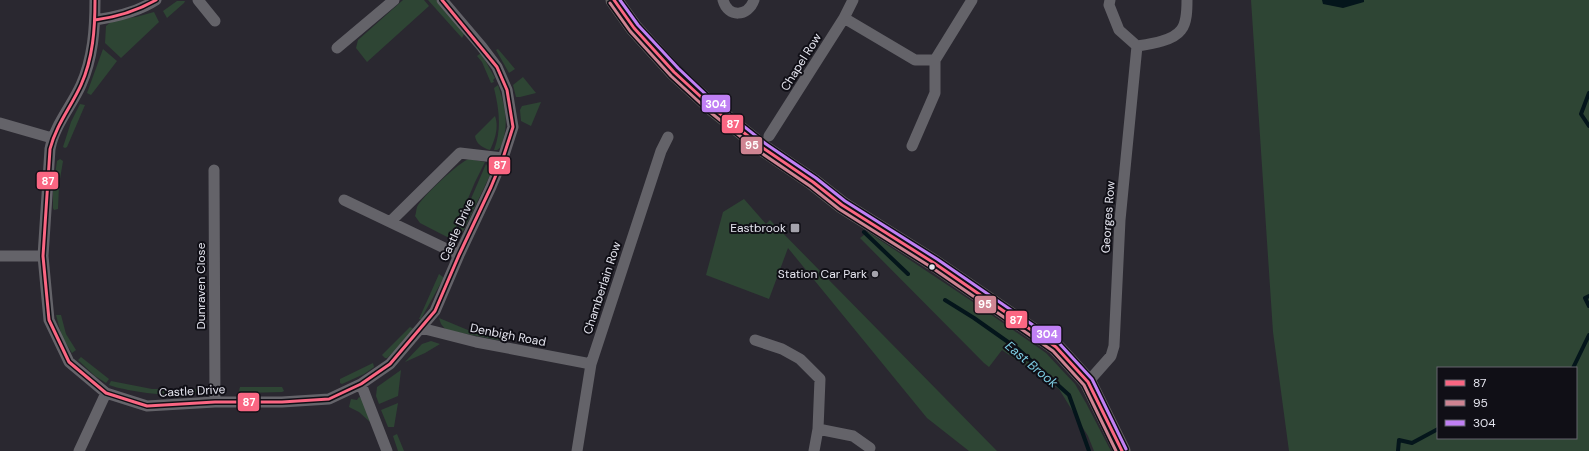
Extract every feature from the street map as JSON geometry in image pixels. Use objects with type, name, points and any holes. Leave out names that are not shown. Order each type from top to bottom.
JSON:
[{"type":"main road","points":[[614,0],[634,28],[664,62],[694,92],[763,148],[813,182],[842,205],[934,263],[1056,347],[1088,382],[1122,451]]},
{"type":"street","name":"Castle Drive","points":[[95,0],[93,48],[81,85],[52,138],[47,185],[43,256],[49,320],[69,362],[106,393],[148,406],[215,402],[282,402],[330,399],[361,384],[390,364],[436,311],[459,255],[503,158],[513,128],[508,90],[497,67],[442,0]]},
{"type":"street","points":[[95,20],[113,17],[146,6],[156,0]]},
{"type":"street","points":[[198,0],[215,21]]},
{"type":"street","points":[[337,48],[394,0]]},
{"type":"street","points":[[723,0],[726,7],[737,13],[748,10],[752,6],[754,0]]},
{"type":"street","name":"Chapel Row","points":[[769,136],[844,18],[853,0]]},
{"type":"street","points":[[912,146],[936,93],[935,60],[972,0]]},
{"type":"street","points":[[1110,0],[1110,5],[1119,30],[1137,46],[1164,41],[1181,30],[1187,14],[1187,0]]},
{"type":"street","points":[[844,18],[915,60],[935,60]]},
{"type":"street","name":"Georges Row","points":[[1088,382],[1111,356],[1114,346],[1120,220],[1137,46]]},
{"type":"street","points":[[0,123],[52,138]]},
{"type":"street","name":"Chamberlain Row","points":[[577,451],[591,364],[660,151],[668,138]]},
{"type":"street","points":[[390,222],[460,153],[503,158]]},
{"type":"street","name":"Dunraven Close","points":[[214,170],[215,402]]},
{"type":"street","points":[[344,200],[459,255]]},
{"type":"street","points":[[0,256],[43,256]]},
{"type":"street","name":"Denbigh Road","points":[[421,328],[476,342],[591,364]]},
{"type":"street","points":[[755,340],[782,349],[800,359],[820,379],[818,429],[814,451]]},
{"type":"street","points":[[361,384],[387,451]]},
{"type":"street","points":[[79,451],[106,393]]},
{"type":"street","points":[[818,429],[853,436],[870,448]]},
{"type":"green space","points":[[403,0],[424,0],[429,6],[367,62],[356,48],[358,40]]},
{"type":"green space","points":[[428,0],[436,0],[465,32],[462,38]]},
{"type":"green space","points":[[1251,0],[1589,0],[1589,451],[1289,451],[1273,332]]},
{"type":"green space","points":[[177,1],[185,1],[167,18],[163,11]]},
{"type":"green space","points":[[154,12],[159,22],[121,58],[105,43],[106,26],[113,20],[136,17]]},
{"type":"green space","points":[[103,49],[117,61],[91,95],[87,93]]},
{"type":"green space","points":[[498,49],[515,69],[509,73],[496,50]]},
{"type":"green space","points":[[481,53],[495,78],[493,80],[494,82],[491,83],[482,62],[477,56]]},
{"type":"green space","points":[[523,77],[536,93],[516,97],[513,85]]},
{"type":"green space","points":[[498,85],[504,105],[506,126],[501,146],[497,150],[494,150],[497,142],[499,119],[494,88]]},
{"type":"green space","points":[[541,102],[531,126],[521,121],[520,110],[522,106]]},
{"type":"green space","points":[[80,104],[85,105],[67,147],[65,148],[63,147],[71,122]]},
{"type":"green space","points":[[495,116],[497,125],[496,133],[490,150],[480,145],[475,136]]},
{"type":"green space","points":[[60,159],[63,161],[59,185],[58,209],[54,210],[53,189],[57,161]]},
{"type":"green space","points":[[469,159],[485,162],[451,239],[420,223],[415,216],[417,207],[441,180],[464,161]]},
{"type":"green space","points":[[486,164],[489,168],[490,175],[464,230],[457,238],[454,238]]},
{"type":"green space","points":[[744,199],[766,224],[770,220],[997,451],[969,451],[927,418],[788,248],[769,299],[706,275],[723,212]]},
{"type":"green space","points":[[868,232],[1046,353],[1075,384],[1111,451],[1094,451],[1088,436],[1059,389],[1002,350],[989,367],[984,363],[860,238]]},
{"type":"green space","points":[[439,274],[443,277],[443,279],[421,319],[419,319]]},
{"type":"green space","points":[[56,315],[61,315],[66,334],[76,350],[72,353],[62,337]]},
{"type":"green space","points":[[439,318],[475,333],[504,338],[503,341],[446,330],[441,324]]},
{"type":"green space","points":[[410,327],[414,329],[403,344],[387,358],[385,358],[382,355]]},
{"type":"green space","points":[[431,341],[440,344],[405,362],[422,344]]},
{"type":"green space","points":[[81,357],[109,379],[106,383],[95,376],[78,360]]},
{"type":"green space","points":[[373,363],[374,367],[364,374],[342,384],[340,383],[340,379]]},
{"type":"green space","points":[[401,370],[398,396],[379,404],[376,396],[377,387]]},
{"type":"green space","points":[[111,381],[152,389],[202,389],[196,393],[186,395],[158,394],[129,390],[109,385]]},
{"type":"green space","points":[[240,387],[282,387],[284,391],[241,393],[239,391]]},
{"type":"green space","points":[[359,397],[363,399],[370,422],[359,412],[349,407],[351,399],[357,400]]},
{"type":"green space","points":[[398,403],[394,427],[388,427],[381,410]]},
{"type":"green space","points":[[397,434],[404,451],[398,451],[393,436]]},
{"type":"shaded area","points":[[1322,0],[1364,0],[1364,2],[1343,8],[1323,4]]},
{"type":"waterway","name":"East Brook","points":[[1589,93],[1581,114],[1589,126]]},
{"type":"waterway","name":"East Brook","points":[[864,232],[908,274]]},
{"type":"waterway","name":"East Brook","points":[[1589,296],[1585,298],[1589,306]]},
{"type":"waterway","name":"East Brook","points":[[945,300],[974,318],[1018,349],[1069,395],[1089,451]]},
{"type":"waterway","name":"East Brook","points":[[1573,367],[1589,335]]},
{"type":"waterway","name":"East Brook","points":[[1398,451],[1399,440],[1412,443],[1437,430]]},
{"type":"transit line","name":"87","points":[[95,0],[94,33],[91,54],[85,75],[56,132],[50,149],[43,256],[49,320],[69,362],[106,393],[147,406],[215,402],[282,402],[329,399],[361,384],[390,364],[435,311],[491,187],[503,158],[513,127],[507,90],[497,67],[442,0]]},
{"type":"transit line","name":"87","points":[[95,20],[127,13],[156,0]]},
{"type":"transit line","name":"87","points":[[614,0],[634,28],[674,72],[713,108],[763,148],[813,182],[842,205],[934,263],[1056,347],[1088,382],[1122,451]]},
{"type":"transit line","name":"304","points":[[620,0],[638,25],[678,68],[716,104],[766,144],[816,178],[845,201],[937,259],[1059,343],[1092,379],[1126,449]]},
{"type":"transit line","name":"95","points":[[610,3],[630,31],[671,76],[710,112],[760,152],[810,186],[839,209],[931,267],[1053,351],[1084,385],[1116,451]]},
{"type":"place","name":"Eastbrook","points":[[795,228]]},
{"type":"place","name":"Station Car Park","points":[[875,274]]}]
